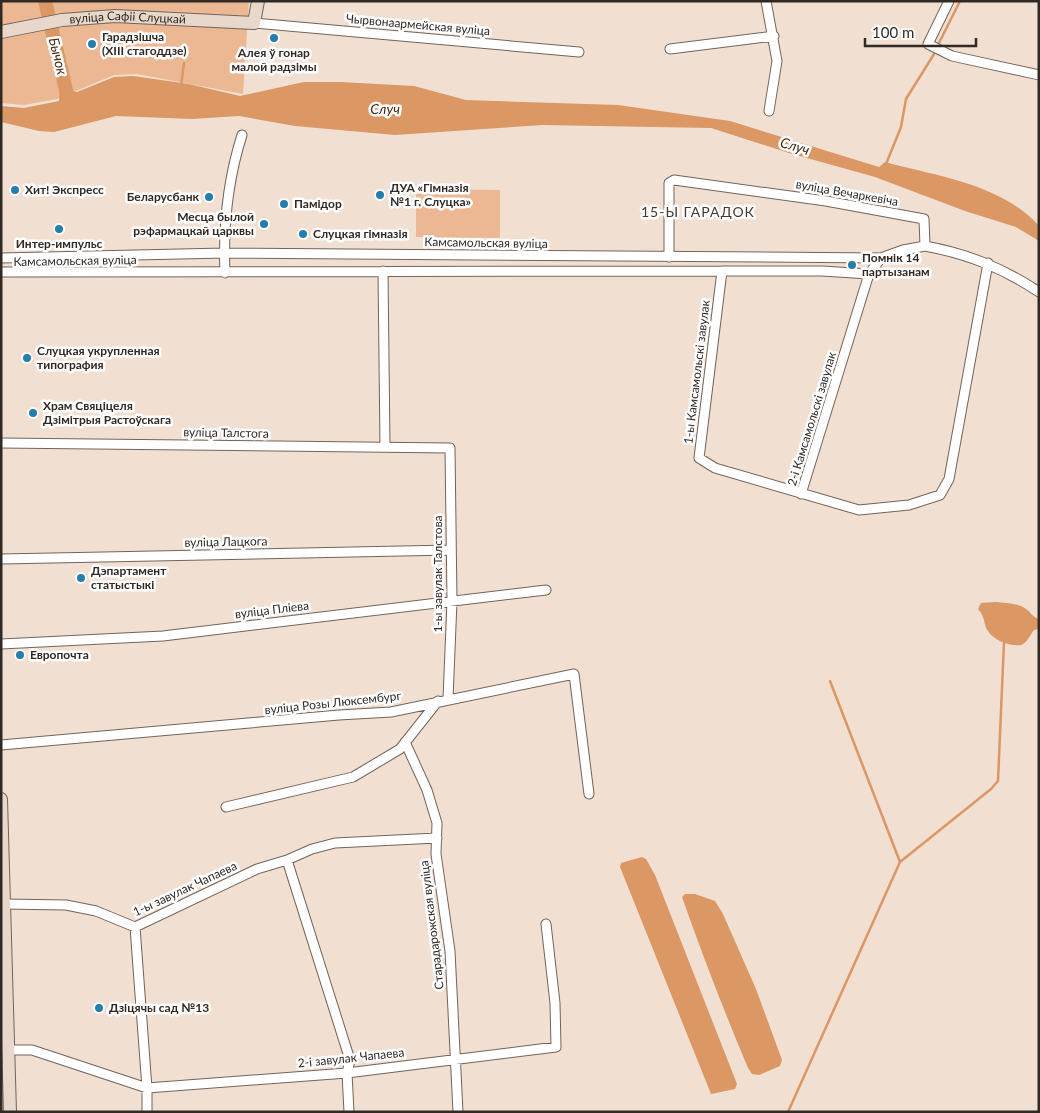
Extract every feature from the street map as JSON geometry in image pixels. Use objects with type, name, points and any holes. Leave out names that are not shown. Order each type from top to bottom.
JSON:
[{"type":"main road","points":[[254,23],[258,1]]},
{"type":"main road","name":"вуліца Сафіі Слуцкай","points":[[1,32],[62,20],[115,16],[254,23]]},
{"type":"main road","points":[[1,800],[4,1031],[8,1050],[10,1112]]},
{"type":"street","points":[[766,1],[774,36],[777,61],[776,77],[769,111]]},
{"type":"street","points":[[949,1],[928,44],[952,56],[1039,75]]},
{"type":"street","name":"Чырвонаармейская вуліца","points":[[254,23],[580,52]]},
{"type":"street","points":[[670,49],[774,36]]},
{"type":"street","points":[[226,273],[224,253],[232,169],[242,135]]},
{"type":"street","name":"вуліца Вечаркевіча","points":[[669,257],[669,183],[674,180],[826,200],[924,219],[925,246]]},
{"type":"street","points":[[881,258],[903,250],[925,246],[955,252],[1013,274],[1039,292]]},
{"type":"street","name":"Камсамольская вуліца","points":[[1,258],[224,253],[881,258]]},
{"type":"street","name":"2-і Камсамольскі завулак","points":[[881,258],[869,274],[801,494],[859,510],[909,505],[940,495],[949,479],[988,263]]},
{"type":"street","points":[[383,271],[385,447]]},
{"type":"street","name":"Камсамольская вуліца","points":[[1,272],[722,271],[869,274]]},
{"type":"street","name":"1-ы Камсамольскі завулак","points":[[722,271],[699,458],[715,468],[801,494]]},
{"type":"street","name":"вуліца Талстога","points":[[1,443],[450,448]]},
{"type":"street","name":"1-ы завулак Талстова","points":[[448,700],[452,601],[450,448]]},
{"type":"street","name":"вуліца Лацкога","points":[[1,559],[451,550]]},
{"type":"street","name":"вуліца Пліева","points":[[1,644],[163,636],[546,590]]},
{"type":"street","name":"вуліца Розы Люксембург","points":[[1,745],[391,712],[574,674],[588,794]]},
{"type":"street","points":[[226,807],[353,777],[400,749],[438,702]]},
{"type":"street","name":"Старадарожская вуліца","points":[[406,742],[427,790],[437,823],[436,854],[450,951],[458,1112]]},
{"type":"street","name":"1-ы завулак Чапаева","points":[[3,899],[66,905],[96,912],[135,927],[257,869],[335,843],[437,838]]},
{"type":"street","points":[[287,860],[350,1060],[347,1073],[349,1112]]},
{"type":"street","name":"2-і завулак Чапаева","points":[[8,1050],[32,1050],[147,1088],[347,1073],[556,1047],[555,1003],[546,924]]},
{"type":"street","points":[[135,927],[147,1088],[147,1112]]},
{"type":"shaded area","points":[[1,1],[249,1],[243,94],[137,74],[114,75],[57,99],[24,105],[1,103]]},
{"type":"shaded area","points":[[416,189],[500,190],[500,238],[416,237]]},
{"type":"water","name":"Случ","points":[[133,76],[189,84],[240,96],[304,82],[341,82],[414,86],[466,100],[618,105],[730,121],[879,167],[885,162],[967,183],[1006,200],[1024,212],[1039,226],[1039,241],[1016,227],[965,211],[875,177],[789,153],[711,128],[543,125],[395,135],[295,126],[239,116],[192,119],[116,116],[54,132],[39,131],[1,122],[1,106],[24,108],[59,101],[60,86],[69,84],[73,91],[77,92],[114,77]]},
{"type":"water","points":[[996,602],[1023,607],[1039,619],[1039,629],[1034,630],[1027,641],[1021,645],[1012,645],[998,640],[988,631],[978,609],[981,603]]},
{"type":"water","points":[[642,857],[646,859],[655,875],[737,1084],[735,1089],[711,1094],[620,867],[621,863]]},
{"type":"water","points":[[685,894],[695,894],[715,901],[723,914],[756,989],[782,1060],[780,1066],[759,1075],[752,1074],[748,1068],[682,897]]},
{"type":"waterway","name":"Бычок","points":[[45,1],[69,103]]},
{"type":"waterway","points":[[938,45],[960,1]]},
{"type":"waterway","points":[[886,164],[901,127],[906,99],[934,54]]},
{"type":"waterway","points":[[181,86],[184,63]]},
{"type":"waterway","points":[[788,1112],[900,862],[991,789],[998,781],[1004,642]]},
{"type":"waterway","points":[[830,681],[900,862]]},
{"type":"place","name":"Алея ў гонар малой радзімы","points":[[274,38]]},
{"type":"place","name":"Гарадзішча (XIII стагоддзе)","points":[[92,44]]},
{"type":"place","name":"Хит! Экспресс","points":[[15,190]]},
{"type":"place","name":"ДУА «Гімназія №1 г. Слуцка»","points":[[380,195]]},
{"type":"place","name":"Беларусбанк","points":[[209,197]]},
{"type":"place","name":"Памідор","points":[[284,204]]},
{"type":"place","name":"Месца былой рэфармацкай царквы","points":[[264,224]]},
{"type":"place","name":"Интер-импульс","points":[[59,229]]},
{"type":"place","name":"Слуцкая гімназія","points":[[303,234]]},
{"type":"place","name":"Помнік 14 партызанам","points":[[852,265]]},
{"type":"place","name":"Слуцкая укрупленная типография","points":[[27,358]]},
{"type":"place","name":"Храм Свяціцеля Дзімітрыя Растоўскага","points":[[33,413]]},
{"type":"place","name":"Дэпартамент статыстыкі","points":[[81,578]]},
{"type":"place","name":"Европочта","points":[[20,655]]},
{"type":"place","name":"Дзіцячы сад №13","points":[[99,1008]]},
{"type":"district","name":"15-Ы ГАРАДОК","points":[[698,212]]}]
